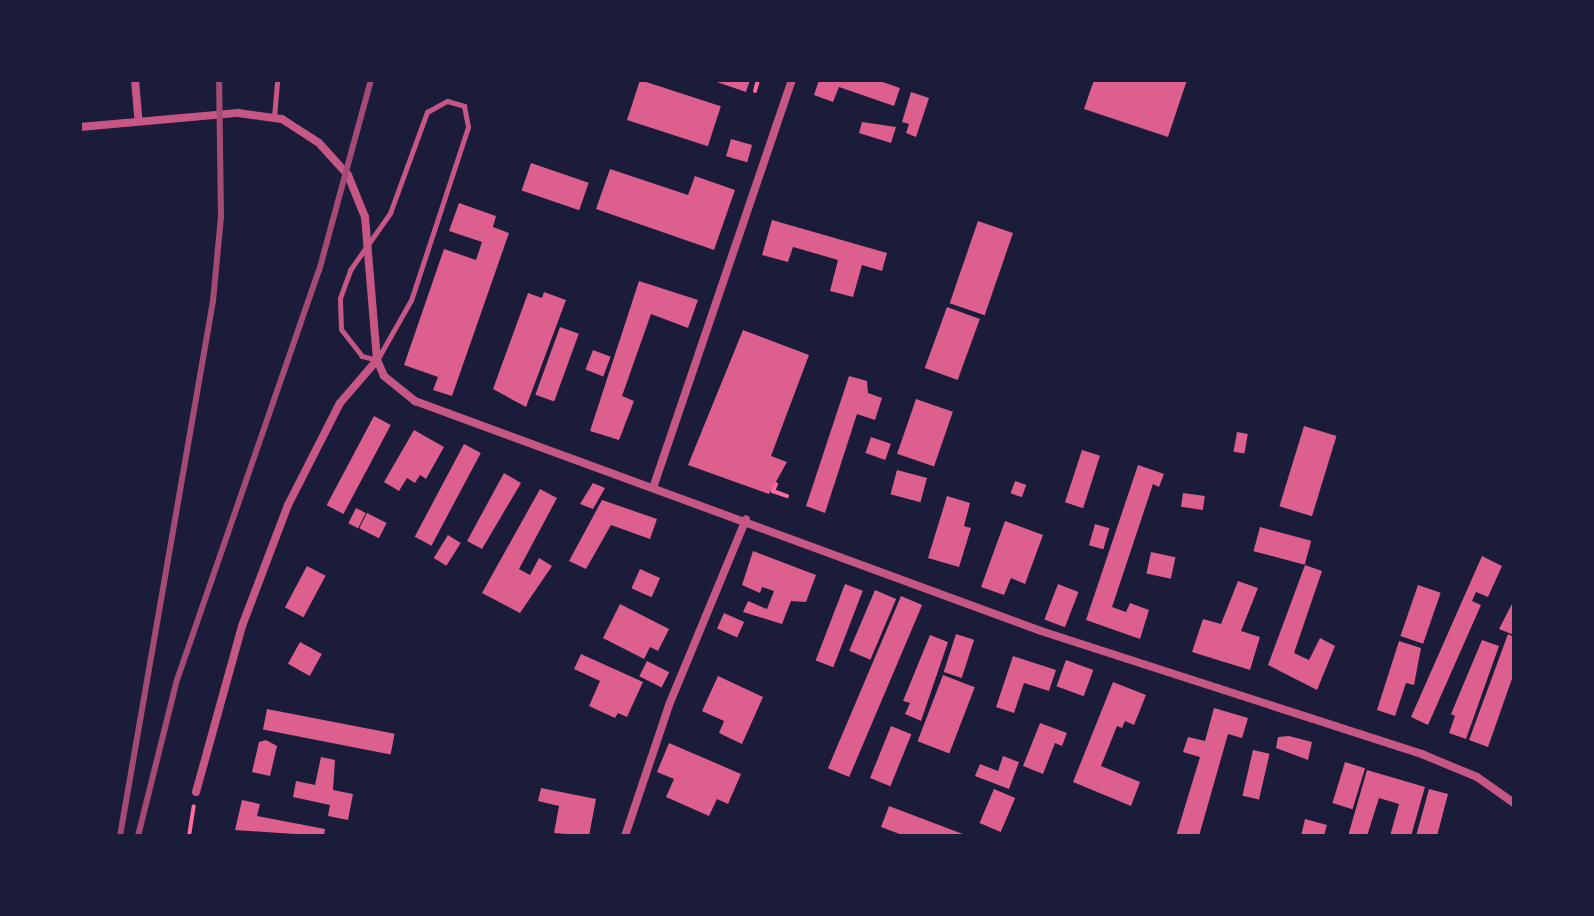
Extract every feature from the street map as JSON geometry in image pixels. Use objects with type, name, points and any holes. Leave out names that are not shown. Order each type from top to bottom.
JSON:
[{"type":"street","points":[[135,80],[138,118]]},
{"type":"street","points":[[654,485],[792,80]]},
{"type":"street","points":[[80,127],[138,118],[238,113],[274,118],[319,143],[348,175],[365,217],[377,360],[384,376],[415,401],[654,485],[1041,631],[1424,755],[1477,777],[1514,803]]},
{"type":"street","points":[[196,792],[242,626],[288,505],[340,403],[377,360]]},
{"type":"street","points":[[625,836],[669,705],[746,519]]},
{"type":"lane","points":[[274,118],[277,80]]},
{"type":"lane","points":[[447,101],[464,106],[468,127],[411,300],[377,360],[351,347],[341,329],[340,298],[367,247],[390,213],[427,112],[447,101]]},
{"type":"path","points":[[755,91],[758,80]]},
{"type":"path","points":[[776,484],[773,491],[787,496]]},
{"type":"path","points":[[189,836],[196,792]]},
{"type":"building","points":[[640,80],[721,106],[708,146],[627,120]]},
{"type":"building","points":[[711,80],[750,80],[746,92]]},
{"type":"building","points":[[819,80],[877,80],[900,88],[894,106],[839,87],[833,102],[814,95]]},
{"type":"building","points":[[1094,80],[1187,80],[1168,137],[1084,109]]},
{"type":"building","points":[[911,92],[929,98],[916,137],[906,133],[909,124],[902,122]]},
{"type":"building","points":[[862,122],[896,127],[891,143],[859,133]]},
{"type":"building","points":[[731,139],[752,145],[747,162],[726,156]]},
{"type":"building","points":[[531,163],[589,183],[579,210],[522,190]]},
{"type":"building","points":[[610,169],[688,195],[695,176],[735,190],[714,250],[596,209]]},
{"type":"building","points":[[459,203],[496,216],[493,227],[509,233],[452,396],[433,390],[438,377],[404,365],[444,249],[476,260],[482,242],[449,231]]},
{"type":"building","points":[[772,220],[887,253],[882,271],[862,265],[853,297],[830,291],[838,260],[793,247],[788,262],[762,255]]},
{"type":"building","points":[[978,221],[1013,233],[985,315],[950,303]]},
{"type":"building","points":[[639,281],[698,300],[688,328],[651,314],[622,396],[634,401],[619,440],[590,431]]},
{"type":"building","points":[[544,292],[566,300],[526,407],[493,389],[528,293],[542,298]]},
{"type":"building","points":[[947,307],[980,319],[958,380],[925,368]]},
{"type":"building","points":[[560,327],[579,334],[554,401],[535,395]]},
{"type":"building","points":[[743,330],[809,355],[771,456],[787,462],[769,494],[688,465]]},
{"type":"building","points":[[593,350],[611,357],[603,376],[585,370]]},
{"type":"building","points":[[849,376],[867,381],[868,393],[882,398],[875,420],[857,414],[825,513],[806,506]]},
{"type":"building","points":[[916,399],[953,412],[934,467],[897,454]]},
{"type":"building","points":[[374,416],[391,425],[343,514],[327,505]]},
{"type":"building","points":[[1304,426],[1337,436],[1312,516],[1279,506]]},
{"type":"building","points":[[414,430],[444,447],[426,479],[420,475],[415,483],[407,478],[399,491],[384,482]]},
{"type":"building","points":[[1237,432],[1248,434],[1244,454],[1234,452]]},
{"type":"building","points":[[871,437],[891,444],[885,460],[865,453]]},
{"type":"building","points":[[464,444],[481,453],[431,546],[415,537]]},
{"type":"building","points":[[1082,450],[1100,456],[1083,508],[1065,502]]},
{"type":"building","points":[[1138,465],[1164,474],[1159,487],[1153,484],[1112,607],[1126,612],[1130,603],[1149,610],[1140,639],[1086,620]]},
{"type":"building","points":[[897,470],[927,478],[920,502],[891,494]]},
{"type":"building","points":[[504,473],[521,483],[482,549],[467,541]]},
{"type":"building","points":[[1015,481],[1026,485],[1022,497],[1011,493]]},
{"type":"building","points":[[593,483],[605,488],[593,509],[580,504]]},
{"type":"building","points":[[540,489],[557,498],[519,569],[530,575],[539,558],[552,566],[520,613],[482,593]]},
{"type":"building","points":[[1183,493],[1205,496],[1203,510],[1181,507]]},
{"type":"building","points":[[947,496],[970,503],[964,526],[971,528],[959,567],[928,558]]},
{"type":"building","points":[[602,500],[657,519],[650,539],[611,525],[586,569],[569,561]]},
{"type":"building","points":[[356,508],[366,513],[358,528],[348,523]]},
{"type":"building","points":[[367,513],[387,523],[379,538],[359,528]]},
{"type":"building","points":[[1005,521],[1043,535],[1025,584],[1011,578],[1004,595],[981,587]]},
{"type":"building","points":[[1095,524],[1109,528],[1103,549],[1089,545]]},
{"type":"building","points":[[1260,527],[1311,541],[1305,565],[1254,551]]},
{"type":"building","points":[[448,535],[461,543],[446,566],[434,558]]},
{"type":"building","points":[[753,551],[816,575],[806,602],[791,601],[782,624],[743,612],[748,601],[767,609],[774,591],[762,587],[760,593],[742,585]]},
{"type":"building","points":[[1151,552],[1175,557],[1171,579],[1146,574]]},
{"type":"building","points":[[1482,556],[1502,566],[1488,597],[1476,592],[1472,601],[1481,605],[1428,725],[1411,717]]},
{"type":"building","points":[[1305,565],[1322,571],[1294,653],[1309,660],[1320,638],[1335,646],[1317,690],[1268,665]]},
{"type":"building","points":[[307,566],[326,576],[303,617],[285,607]]},
{"type":"building","points":[[640,569],[660,578],[652,597],[631,588]]},
{"type":"building","points":[[1238,581],[1258,588],[1241,631],[1260,637],[1250,670],[1192,652],[1203,619],[1221,624]]},
{"type":"building","points":[[845,584],[863,591],[833,667],[816,661]]},
{"type":"building","points":[[1058,584],[1079,592],[1065,627],[1044,619]]},
{"type":"building","points":[[1418,585],[1441,593],[1423,644],[1400,636]]},
{"type":"building","points":[[875,590],[896,599],[870,660],[849,651]]},
{"type":"building","points":[[901,596],[922,605],[849,777],[828,768]]},
{"type":"building","points":[[1514,600],[1514,635],[1499,629]]},
{"type":"building","points":[[620,604],[669,629],[658,651],[650,647],[644,659],[603,638]]},
{"type":"building","points":[[724,613],[744,622],[737,637],[717,629]]},
{"type":"building","points":[[956,634],[974,640],[962,678],[944,672]]},
{"type":"building","points":[[1508,634],[1514,637],[1514,673],[1488,747],[1469,740]]},
{"type":"building","points":[[930,635],[948,642],[921,721],[905,714],[910,703],[903,701]]},
{"type":"building","points":[[1482,640],[1499,646],[1466,739],[1449,733],[1455,716],[1451,714]]},
{"type":"building","points":[[1399,641],[1421,648],[1414,685],[1406,683],[1395,716],[1377,710]]},
{"type":"building","points":[[300,642],[322,654],[310,676],[288,664]]},
{"type":"building","points":[[581,654],[643,682],[627,717],[618,713],[615,718],[589,706],[600,681],[574,669]]},
{"type":"building","points":[[1013,656],[1056,670],[1049,691],[1024,683],[1014,713],[996,707]]},
{"type":"building","points":[[1066,660],[1093,670],[1084,696],[1056,686]]},
{"type":"building","points":[[647,661],[669,672],[662,687],[639,676]]},
{"type":"building","points":[[943,675],[975,687],[949,753],[918,741]]},
{"type":"building","points":[[718,676],[763,697],[742,744],[719,733],[724,721],[702,711]]},
{"type":"building","points":[[1113,682],[1146,695],[1134,725],[1125,721],[1122,728],[1117,726],[1101,766],[1140,782],[1131,806],[1073,782]]},
{"type":"building","points":[[1214,708],[1248,718],[1242,738],[1228,734],[1199,836],[1176,836],[1200,757],[1183,752],[1188,737],[1205,741]]},
{"type":"building","points":[[267,709],[395,734],[391,754],[263,730]]},
{"type":"building","points":[[1040,723],[1067,733],[1062,746],[1055,743],[1043,774],[1023,766]]},
{"type":"building","points":[[891,726],[911,734],[890,786],[870,778]]},
{"type":"building","points":[[1289,736],[1312,742],[1308,760],[1276,748],[1278,737]]},
{"type":"building","points":[[266,740],[277,746],[270,776],[252,772],[259,742]]},
{"type":"building","points":[[669,743],[741,774],[728,804],[717,799],[709,816],[666,797],[674,779],[657,772]]},
{"type":"building","points":[[1253,750],[1270,754],[1259,800],[1242,796]]},
{"type":"building","points":[[1003,756],[1019,762],[1009,789],[975,776],[980,764],[998,771]]},
{"type":"building","points":[[321,757],[335,760],[333,790],[353,794],[348,820],[328,816],[330,805],[293,797],[296,781],[315,785]]},
{"type":"building","points":[[1345,762],[1365,768],[1353,809],[1332,803]]},
{"type":"building","points":[[1367,770],[1425,787],[1411,836],[1390,836],[1399,804],[1379,798],[1367,836],[1348,836]]},
{"type":"building","points":[[541,788],[596,799],[589,836],[554,833],[559,806],[538,801]]},
{"type":"building","points":[[994,789],[1015,798],[1001,832],[980,823]]},
{"type":"building","points":[[1429,789],[1448,794],[1437,836],[1416,836]]},
{"type":"building","points":[[242,800],[260,804],[257,816],[325,829],[324,836],[235,830]]},
{"type":"building","points":[[889,806],[968,836],[905,836],[881,827]]},
{"type":"building","points":[[1305,819],[1327,825],[1324,836],[1301,836]]},
{"type":"railway","points":[[120,836],[213,301],[221,217],[219,80]]},
{"type":"railway","points":[[138,836],[177,680],[319,271],[371,80]]}]
